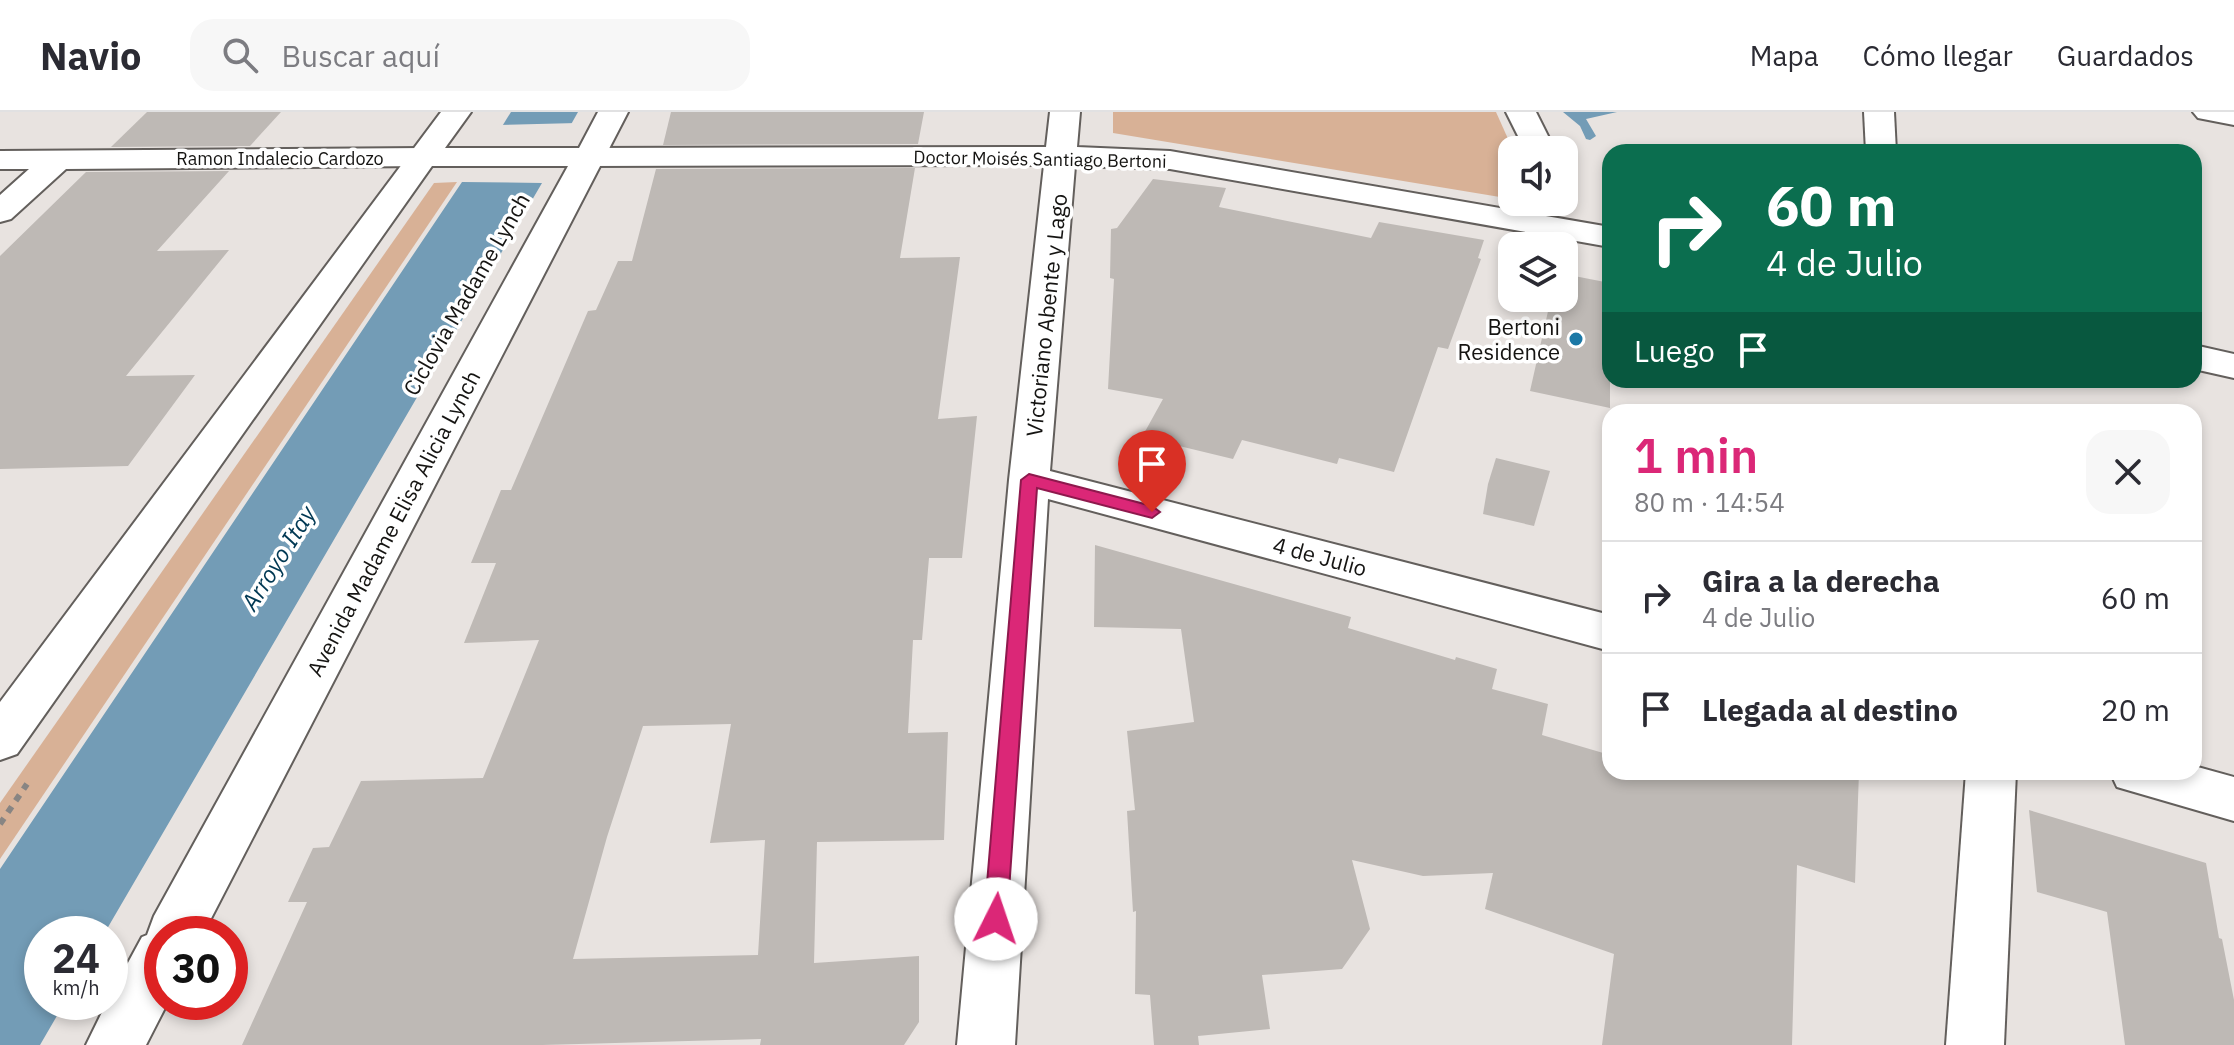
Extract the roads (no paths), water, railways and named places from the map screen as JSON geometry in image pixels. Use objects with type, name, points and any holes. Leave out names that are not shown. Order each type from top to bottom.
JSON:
[{"type":"main road","points":[[0,740],[456,112]]},
{"type":"main road","name":"Avenida Madame Elisa Alicia Lynch","points":[[183,916],[573,158],[613,112]]},
{"type":"main road","name":"Victoriano Abente y Lago","points":[[986,1045],[1029,480],[1065,112]]},
{"type":"main road","points":[[1521,112],[1533,136]]},
{"type":"main road","points":[[1879,112],[1881,144]]},
{"type":"main road","points":[[2208,112],[2234,116]]},
{"type":"main road","name":"Doctor Moisés Santiago Bertoni","points":[[573,158],[1063,156],[1170,160],[1596,234]]},
{"type":"main road","name":"Ramon Indalecio Cardozo","points":[[0,160],[573,158]]},
{"type":"main road","points":[[0,212],[59,159]]},
{"type":"main road","points":[[1578,213],[1596,234]]},
{"type":"main road","points":[[2202,359],[2234,366]]},
{"type":"main road","name":"4 de Julio","points":[[1029,480],[1602,631]]},
{"type":"main road","points":[[1975,1045],[1991,780]]},
{"type":"main road","points":[[2164,780],[2234,799]]},
{"type":"main road","points":[[115,1045],[144,990]]},
{"type":"water","points":[[511,112],[578,112],[569,128],[501,128]]},
{"type":"water","name":"Arroyo Itay","points":[[462,182],[542,183],[114,916],[24,916],[24,1020],[55,1020],[40,1045],[0,1045],[0,869]]},
{"type":"waterway","points":[[1569,112],[1585,124],[1590,136]]},
{"type":"waterway","points":[[1570,112],[1589,116],[1611,112]]},
{"type":"place","name":"Bertoni Residence","points":[[1576,339]]}]
